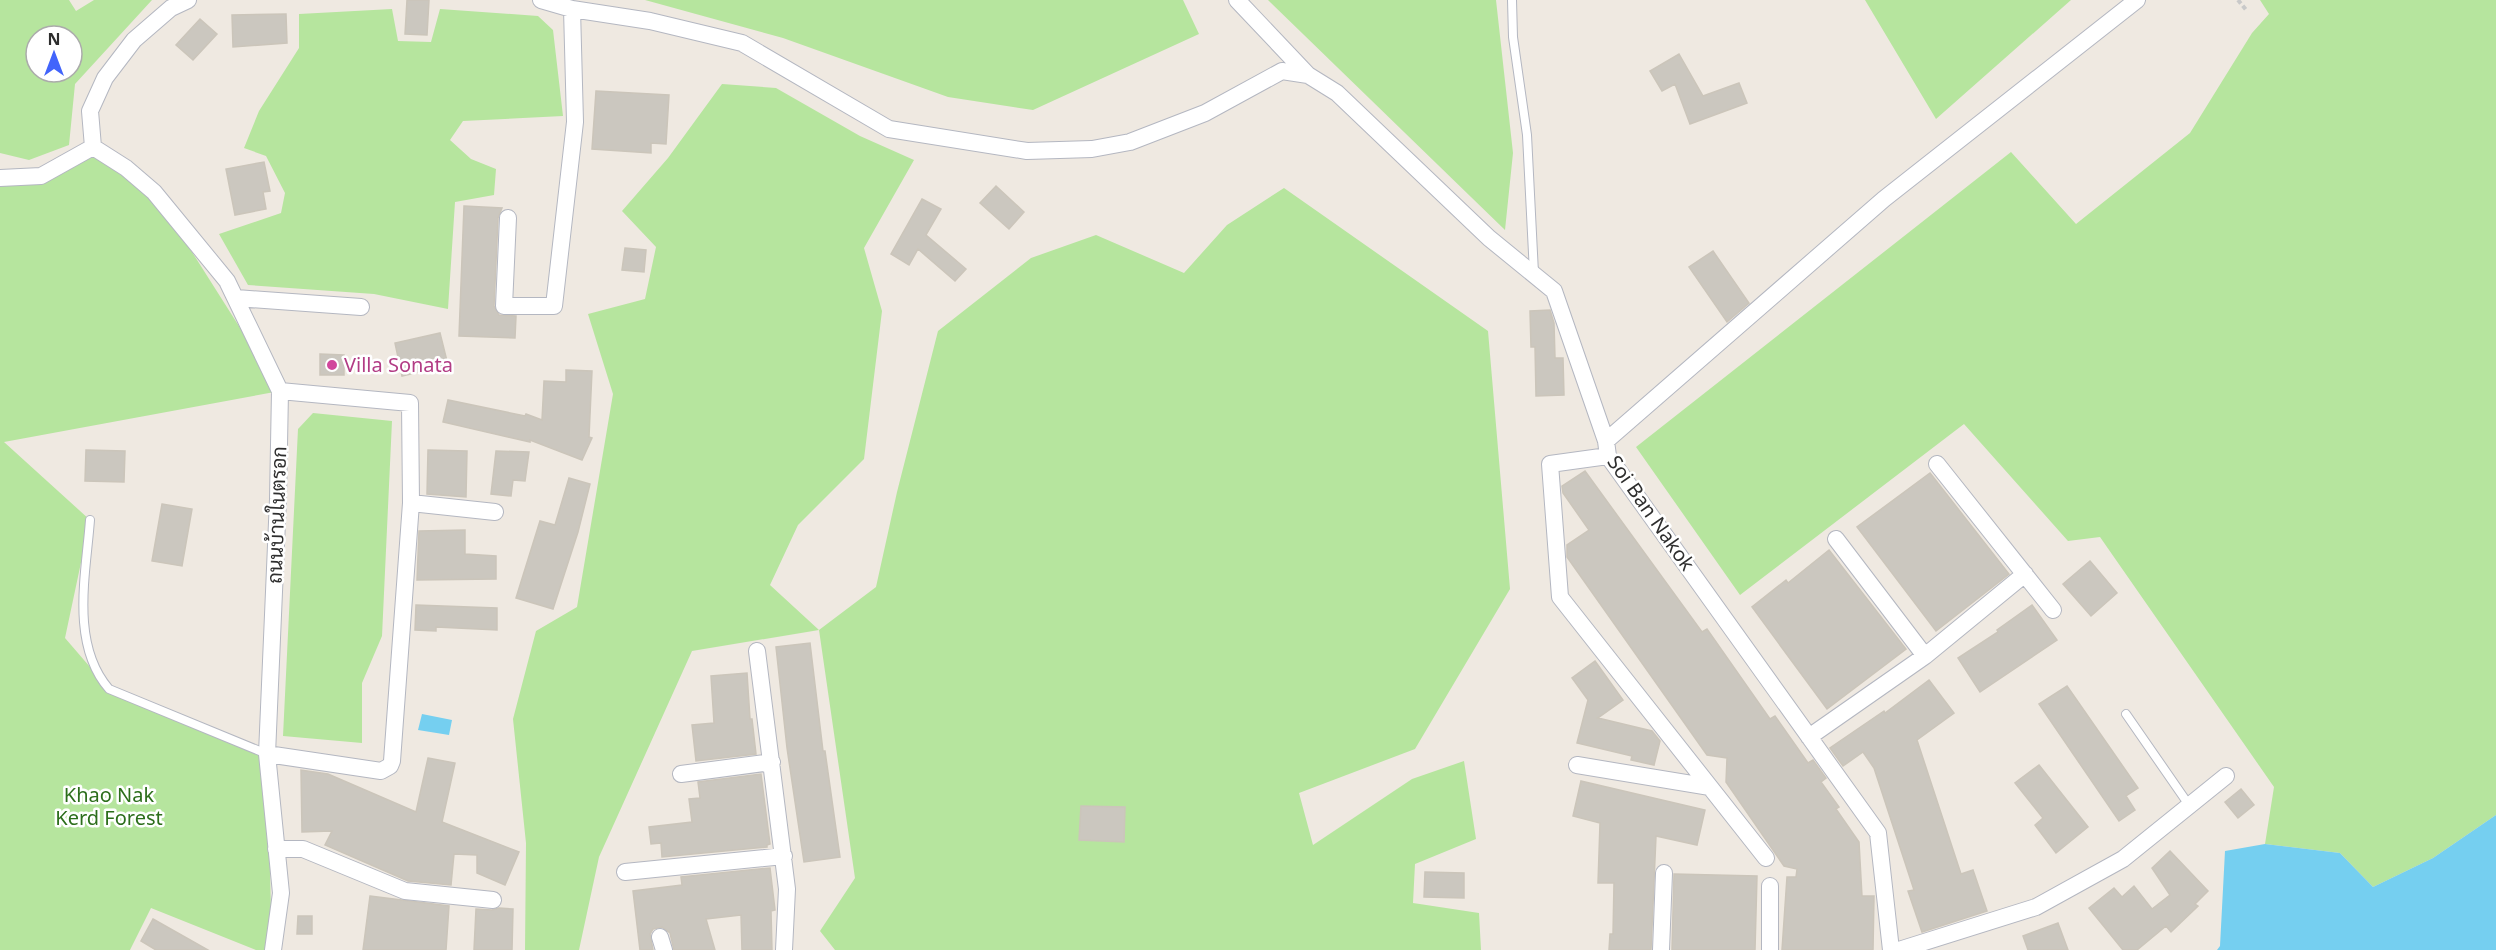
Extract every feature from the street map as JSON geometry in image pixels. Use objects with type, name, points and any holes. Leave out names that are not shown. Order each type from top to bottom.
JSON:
[{"type":"street","points":[[0,178],[41,176],[93,147],[90,111],[105,78],[134,40],[171,8],[188,0]]},
{"type":"street","points":[[541,0],[572,9],[612,8],[650,21],[741,43],[890,129],[1027,151],[1092,149],[1130,142],[1205,113],[1282,71],[1308,75]]},
{"type":"street","points":[[1237,0],[1308,75]]},
{"type":"street","points":[[1766,858],[1560,597],[1550,464],[1607,448],[1884,199],[2137,0]]},
{"type":"street","points":[[508,218],[504,306],[554,306],[575,122],[572,9]]},
{"type":"street","name":"Soi Ban Nakok","points":[[1308,75],[1337,93],[1489,238],[1554,291],[1607,448],[1878,833],[1891,950]]},
{"type":"street","name":"ถนนบ้านในตรอก","points":[[93,147],[126,168],[154,192],[227,281],[280,391],[278,499],[267,754],[281,893],[273,950]]},
{"type":"street","points":[[236,298],[361,307]]},
{"type":"street","points":[[267,754],[381,771],[390,766],[411,503],[410,402],[280,391]]},
{"type":"street","points":[[1937,464],[2053,610]]},
{"type":"street","points":[[411,503],[495,512]]},
{"type":"street","points":[[1836,539],[1925,656]]},
{"type":"street","points":[[1809,736],[1925,656],[2025,574]]},
{"type":"street","points":[[757,651],[787,889],[784,950]]},
{"type":"street","points":[[681,774],[772,762]]},
{"type":"street","points":[[1577,765],[1710,787]]},
{"type":"street","points":[[1899,950],[2036,907],[2123,859],[2226,776]]},
{"type":"street","points":[[276,849],[303,849],[405,891],[493,900]]},
{"type":"street","points":[[625,872],[784,856]]},
{"type":"street","points":[[1661,950],[1664,873]]},
{"type":"street","points":[[1770,886],[1770,950]]},
{"type":"lane","points":[[1512,0],[1513,37],[1527,135],[1534,273]]},
{"type":"lane","points":[[90,520],[84,616],[86,638],[98,676],[109,689],[267,754]]},
{"type":"lane","points":[[2126,714],[2190,805]]},
{"type":"path","points":[[2238,0],[2247,11]]},
{"type":"green space","points":[[0,0],[69,0],[76,11],[94,0],[152,0],[84,74],[84,24],[24,24],[24,84],[75,84],[69,145],[29,160],[0,153]]},
{"type":"green space","points":[[645,0],[1183,0],[1199,34],[1033,110],[948,97],[783,38]]},
{"type":"green space","points":[[1268,0],[1496,0],[1513,153],[1505,230]]},
{"type":"green space","points":[[1865,0],[2071,0],[1936,119]]},
{"type":"green space","points":[[2260,0],[2496,0],[2496,815],[2433,858],[2373,887],[2340,853],[2265,844],[2274,787],[2100,537],[2068,541],[1964,424],[1740,595],[1636,447],[2011,152],[2076,224],[2190,133],[2252,33],[2269,14]]},
{"type":"green space","points":[[392,9],[398,41],[431,42],[440,9],[538,16],[553,30],[563,116],[463,121],[450,140],[471,159],[496,169],[494,195],[455,202],[448,309],[374,294],[248,285],[219,234],[281,213],[285,193],[266,156],[244,148],[259,111],[299,48],[299,14]]},
{"type":"green space","points":[[722,84],[776,88],[860,136],[914,160],[864,248],[882,311],[864,459],[798,525],[770,585],[819,630],[692,651],[599,857],[579,950],[525,950],[526,843],[513,719],[536,631],[577,607],[613,394],[588,314],[645,299],[656,247],[622,211],[668,158]]},
{"type":"green space","name":"Khao Nak Kerd Forest","points":[[101,154],[154,192],[280,391],[4,442],[90,520],[65,638],[109,689],[267,754],[272,950],[256,950],[151,908],[130,950],[0,950],[0,171],[25,178]]},
{"type":"green space","points":[[1284,188],[1488,331],[1510,589],[1415,749],[1299,793],[1313,845],[1412,779],[1464,761],[1476,839],[1415,864],[1413,903],[1479,913],[1481,950],[835,950],[820,931],[855,878],[819,630],[876,587],[897,492],[938,331],[1031,258],[1096,235],[1184,273],[1227,225]]},
{"type":"green space","points":[[313,413],[392,421],[382,636],[362,683],[362,743],[283,736],[298,429]]},
{"type":"water","points":[[422,714],[452,720],[449,735],[418,730]]},
{"type":"water","points":[[2496,815],[2496,950],[2217,950],[2220,946],[2225,851],[2265,844],[2340,853],[2373,887],[2433,858]]},
{"type":"building","points":[[407,0],[429,0],[427,35],[405,34]]},
{"type":"building","points":[[286,14],[287,43],[233,47],[232,15]]},
{"type":"building","points":[[200,19],[217,34],[193,60],[176,45]]},
{"type":"building","points":[[1679,54],[1703,96],[1739,83],[1747,103],[1690,124],[1675,84],[1662,91],[1650,71]]},
{"type":"building","points":[[596,91],[669,95],[666,144],[651,143],[651,153],[592,149]]},
{"type":"building","points":[[264,162],[270,191],[263,192],[266,209],[235,215],[226,169]]},
{"type":"building","points":[[996,186],[1024,212],[1009,229],[980,203]]},
{"type":"building","points":[[922,199],[941,209],[926,235],[966,269],[955,281],[918,249],[909,265],[891,254]]},
{"type":"building","points":[[464,206],[502,208],[498,218],[494,306],[499,315],[516,316],[515,338],[459,336]]},
{"type":"building","points":[[625,248],[646,250],[644,272],[622,270]]},
{"type":"building","points":[[1713,251],[1749,303],[1727,322],[1689,267]]},
{"type":"building","points":[[1550,310],[1554,323],[1555,358],[1563,358],[1564,395],[1536,396],[1535,347],[1531,347],[1530,311]]},
{"type":"building","points":[[440,333],[448,365],[402,376],[395,343]]},
{"type":"building","name":"Villa Sonata","points":[[320,354],[344,355],[344,375],[320,375]]},
{"type":"building","points":[[566,370],[592,371],[589,437],[592,438],[582,460],[530,440],[530,442],[443,422],[448,400],[525,416],[526,414],[542,420],[544,381],[566,382]]},
{"type":"building","points":[[86,450],[125,451],[124,482],[85,481]]},
{"type":"building","points":[[428,450],[467,451],[466,497],[427,494]]},
{"type":"building","points":[[496,451],[529,452],[525,481],[513,480],[511,496],[491,494]]},
{"type":"building","points":[[1585,471],[1702,632],[1707,629],[1770,719],[1775,716],[1808,763],[1813,760],[1826,778],[1821,782],[1839,807],[1836,809],[1859,842],[1862,896],[1874,896],[1873,950],[1782,950],[1787,877],[1796,877],[1797,869],[1784,866],[1726,782],[1727,758],[1707,755],[1567,557],[1567,545],[1589,530],[1563,493],[1562,486]]},
{"type":"building","points":[[1930,473],[2009,574],[1936,631],[1857,527]]},
{"type":"building","points":[[569,478],[590,484],[578,532],[553,609],[516,598],[540,521],[555,525]]},
{"type":"building","points":[[162,504],[192,509],[182,566],[152,561]]},
{"type":"building","points":[[465,530],[465,554],[496,556],[496,579],[417,580],[419,531]]},
{"type":"building","points":[[1829,550],[1906,649],[1827,709],[1752,607],[1786,580],[1788,583]]},
{"type":"building","points":[[2090,561],[2117,593],[2091,616],[2063,584]]},
{"type":"building","points":[[416,605],[497,608],[497,630],[436,627],[436,631],[415,630]]},
{"type":"building","points":[[2032,605],[2057,640],[1980,692],[1958,658],[1998,632],[1997,630]]},
{"type":"building","points":[[810,643],[823,751],[825,751],[840,857],[804,862],[787,748],[776,647]]},
{"type":"building","points":[[1595,661],[1623,700],[1598,718],[1652,731],[1660,741],[1654,765],[1631,760],[1632,756],[1577,743],[1588,700],[1572,678]]},
{"type":"building","points":[[747,673],[750,719],[752,719],[756,754],[696,761],[692,725],[714,723],[711,676]]},
{"type":"building","points":[[1929,680],[1954,713],[1917,740],[1961,874],[1973,870],[1987,911],[1922,932],[1908,891],[1914,890],[1874,768],[1863,752],[1843,766],[1830,748],[1884,711],[1885,713]]},
{"type":"building","points":[[2067,686],[2138,788],[2126,796],[2135,810],[2119,821],[2039,704]]},
{"type":"building","points":[[428,758],[455,763],[442,822],[519,852],[505,885],[477,873],[477,855],[454,854],[451,885],[408,881],[325,845],[332,831],[302,832],[301,770],[328,774],[416,812]]},
{"type":"building","points":[[2039,765],[2088,827],[2056,853],[2035,825],[2043,818],[2015,783]]},
{"type":"building","points":[[761,774],[770,844],[767,847],[662,857],[661,843],[651,844],[649,827],[692,822],[689,799],[700,798],[698,782]]},
{"type":"building","points":[[1581,781],[1705,810],[1697,845],[1656,836],[1651,950],[1609,950],[1610,934],[1613,934],[1614,883],[1598,883],[1600,823],[1573,816]]},
{"type":"building","points":[[2241,789],[2254,805],[2238,818],[2225,802]]},
{"type":"building","points":[[1081,806],[1125,807],[1124,842],[1079,840]]},
{"type":"building","points":[[2170,851],[2208,891],[2195,904],[2198,906],[2171,932],[2166,926],[2137,950],[2123,950],[2089,908],[2114,888],[2122,897],[2134,886],[2152,909],[2170,895],[2152,868]]},
{"type":"building","points":[[770,868],[775,910],[771,911],[772,950],[742,950],[741,915],[706,919],[715,950],[674,950],[670,933],[662,927],[653,929],[650,934],[653,950],[640,950],[633,891],[682,885],[681,877]]},
{"type":"building","points":[[1425,872],[1464,873],[1464,898],[1424,897]]},
{"type":"building","points":[[1674,874],[1757,876],[1755,950],[1672,950]]},
{"type":"building","points":[[370,896],[449,906],[446,950],[363,950]]},
{"type":"building","points":[[476,909],[513,909],[512,950],[474,950]]},
{"type":"building","points":[[298,916],[312,916],[312,934],[297,934]]},
{"type":"building","points":[[153,919],[208,950],[156,950],[141,941]]},
{"type":"building","points":[[2058,923],[2068,950],[2028,950],[2023,936]]},
{"type":"place","name":"Villa Sonata","points":[[332,365]]}]
